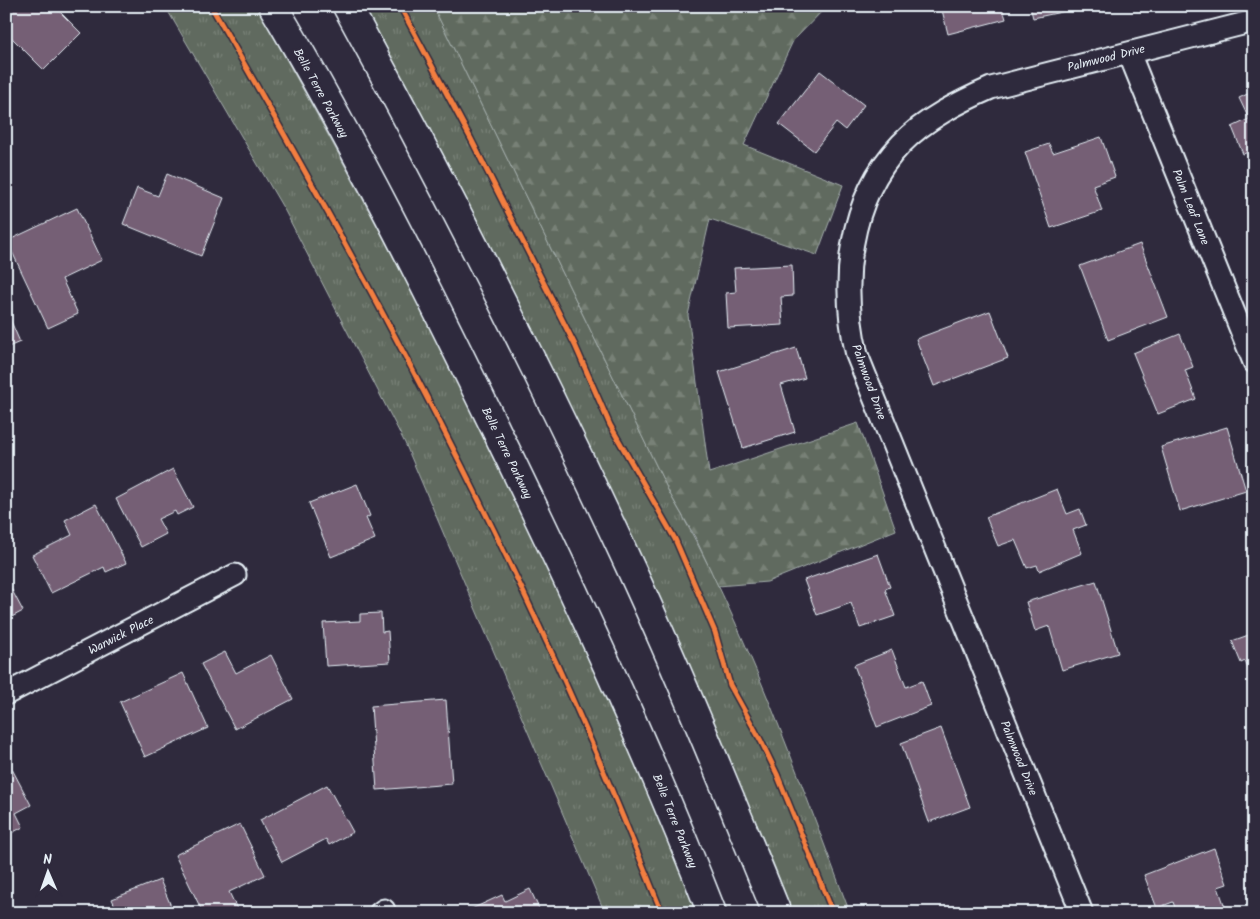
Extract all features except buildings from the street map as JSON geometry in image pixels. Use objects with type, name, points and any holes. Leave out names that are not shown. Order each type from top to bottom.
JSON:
[{"type":"main road","name":"Belle Terre Parkway","points":[[273,6],[416,265],[578,600],[667,798],[712,913]]},
{"type":"main road","points":[[347,6],[475,245],[569,437],[688,697],[777,913]]},
{"type":"street","name":"Palmwood Drive","points":[[1082,913],[864,373],[850,321],[850,267],[860,213],[875,177],[902,142],[947,110],[991,88],[1254,21]]},
{"type":"street","name":"Palm Leaf Lane","points":[[1129,53],[1254,362]]},
{"type":"street","name":"Warwick Place","points":[[6,694],[235,575]]},
{"type":"green space","points":[[165,6],[256,6],[378,227],[492,452],[598,681],[649,796],[697,913],[605,913],[405,443],[285,211]]},
{"type":"green space","points":[[364,6],[433,6],[746,646],[790,753],[850,913],[793,913],[765,843],[675,635],[592,453],[504,273],[412,94]]},
{"type":"green space","points":[[433,6],[827,6],[793,41],[744,145],[843,185],[817,255],[710,219],[688,315],[709,473],[858,423],[896,530],[767,582],[718,586],[695,537],[670,494]]},
{"type":"cycle path","points":[[211,6],[299,160],[384,315],[465,472],[574,701],[662,913]]},
{"type":"cycle path","points":[[400,6],[471,139],[575,345],[610,425],[675,539],[715,632],[730,685],[777,774],[833,913]]}]
